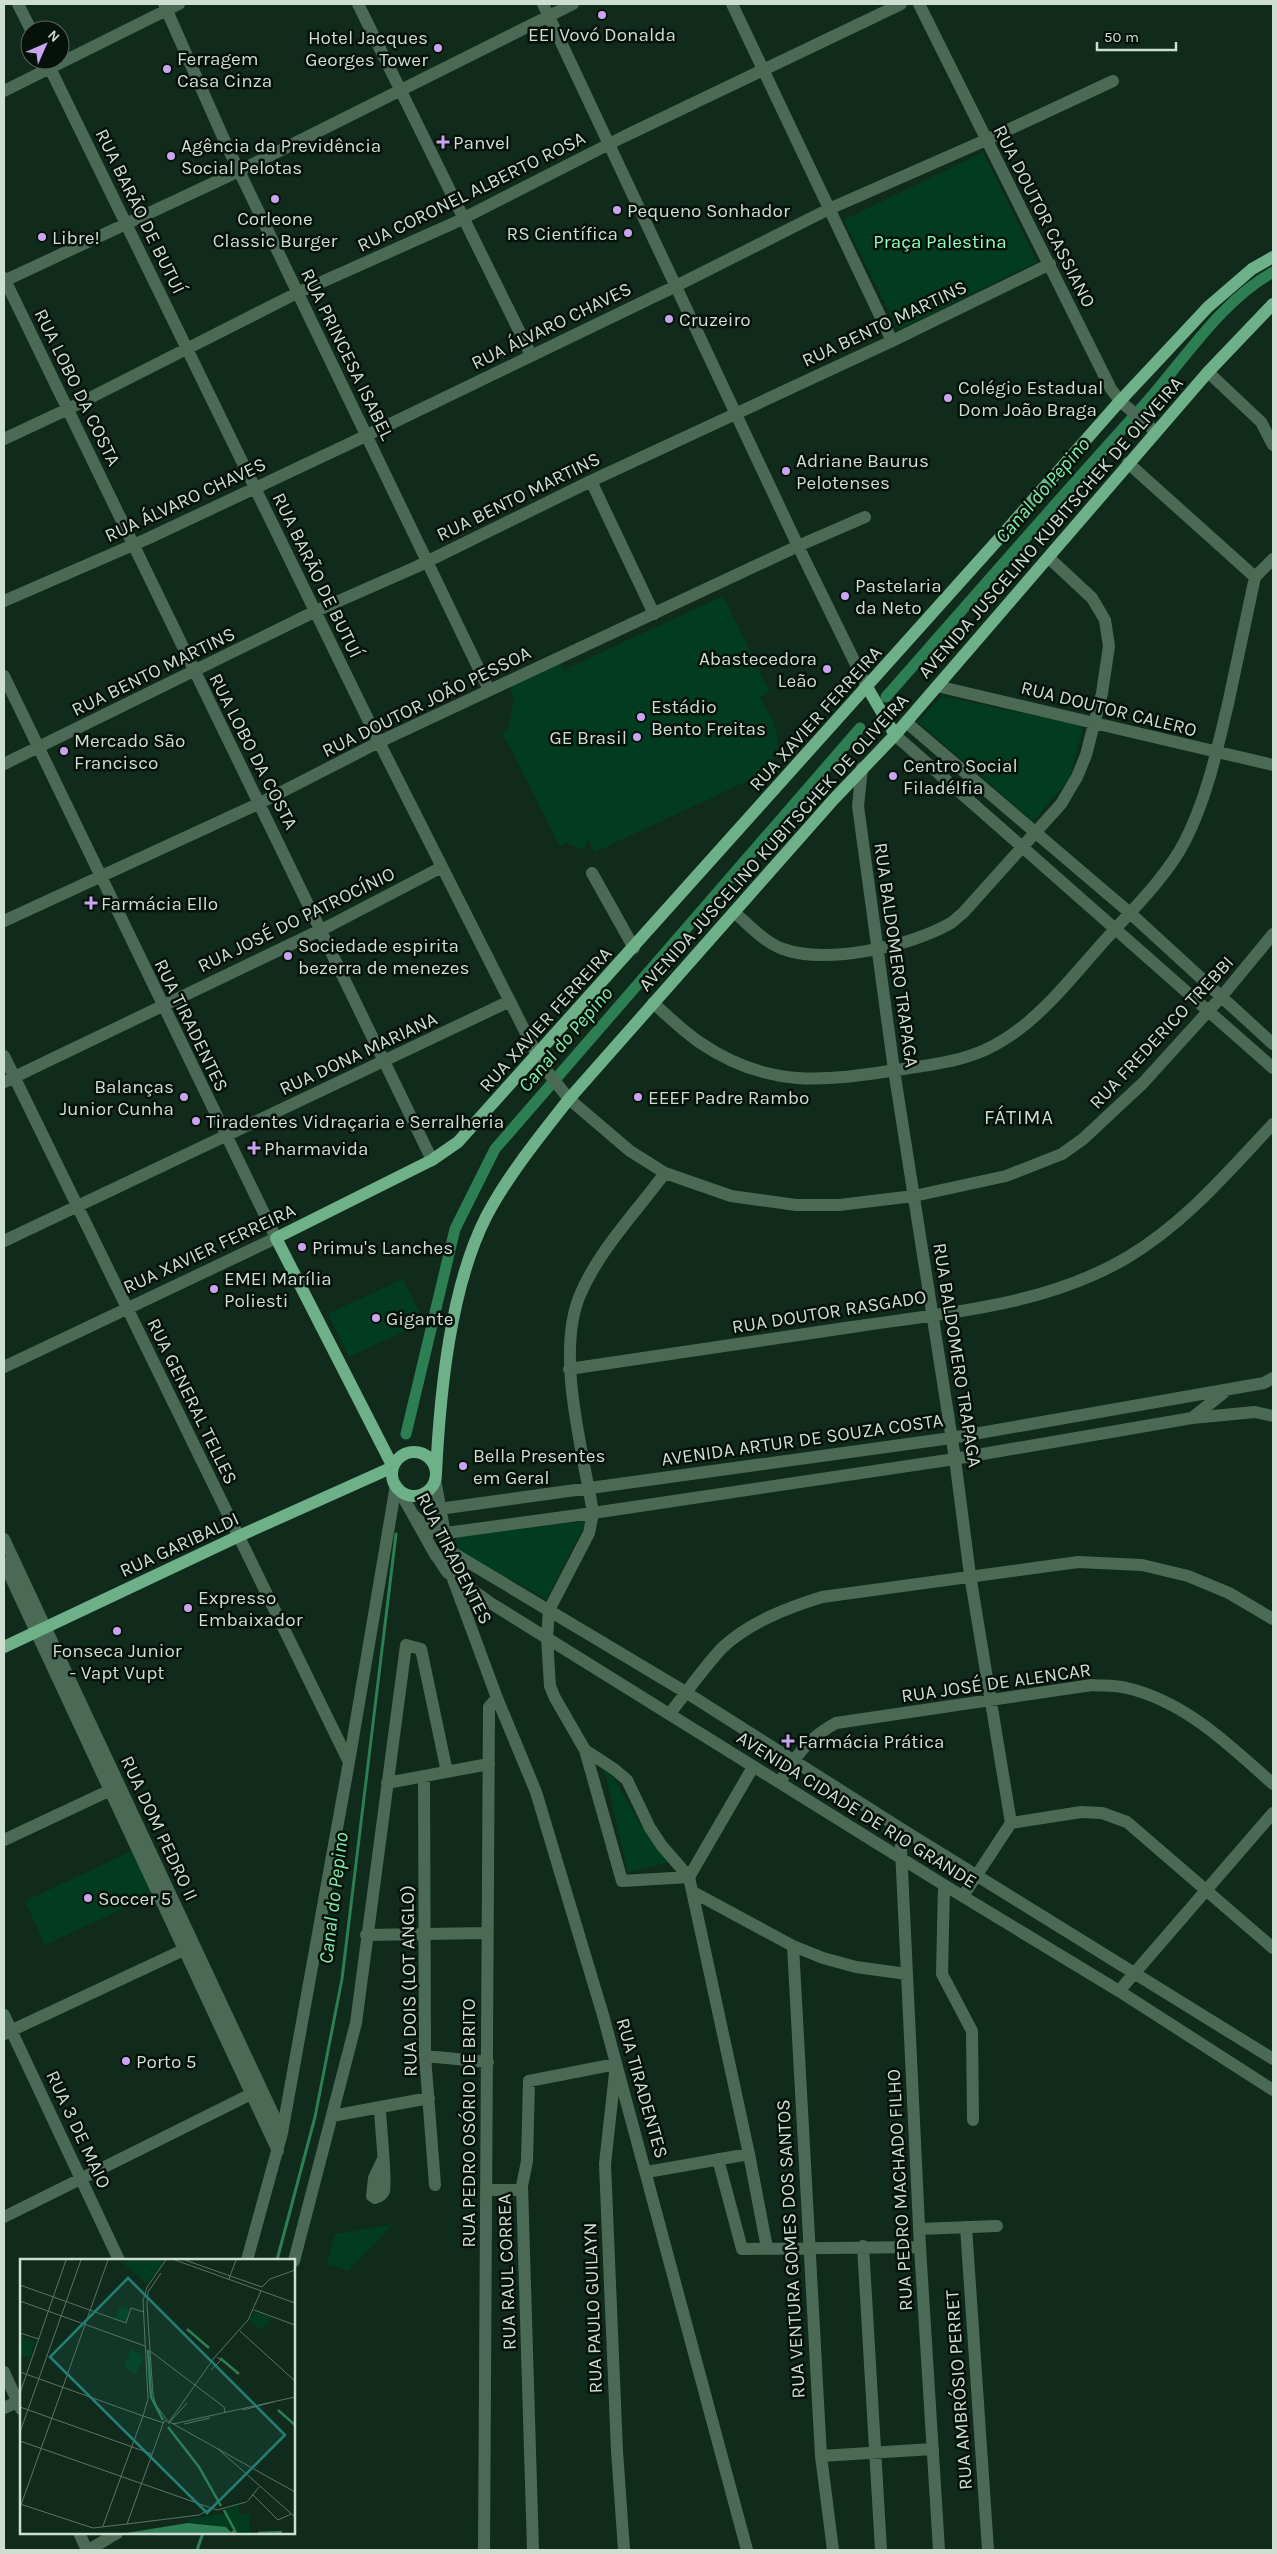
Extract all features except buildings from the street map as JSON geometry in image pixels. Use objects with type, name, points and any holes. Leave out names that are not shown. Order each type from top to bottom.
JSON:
[{"type":"main road","name":"AVENIDA JUSCELINO KUBITSCHEK DE OLIVEIRA","points":[[996,542],[1124,404],[1208,307],[1252,269],[1273,257]]},
{"type":"main road","name":"AVENIDA JUSCELINO KUBITSCHEK DE OLIVEIRA","points":[[436,1476],[438,1430],[454,1315],[467,1261],[487,1216],[530,1151],[569,1099],[653,1003],[833,800],[895,735],[1049,558],[1128,462],[1208,372],[1273,304]]},
{"type":"main road","name":"RUA XAVIER FERREIRA","points":[[276,1238],[432,1160],[458,1142],[540,1061],[634,948],[996,542]]},
{"type":"main road","points":[[867,687],[895,735]]},
{"type":"main road","points":[[884,716],[906,722]]},
{"type":"main road","name":"RUA TIRADENTES","points":[[276,1238],[395,1479]]},
{"type":"main road","points":[[417,1452],[432,1461],[436,1476],[429,1490],[423,1494],[410,1495],[395,1479],[405,1454],[417,1452]]},
{"type":"main road","name":"RUA GARIBALDI","points":[[4,1647],[239,1536],[371,1477],[395,1479]]},
{"type":"street","points":[[18,4],[26,20]]},
{"type":"street","points":[[70,53],[166,7],[179,4]]},
{"type":"street","points":[[358,4],[399,91],[531,355]]},
{"type":"street","points":[[4,280],[239,171],[399,91],[546,10],[573,4]]},
{"type":"street","points":[[732,4],[892,342]]},
{"type":"street","name":"RUA CORONEL ALBERTO ROSA","points":[[4,439],[68,409],[297,293],[463,218],[609,144],[902,4]]},
{"type":"street","name":"RUA DOUTOR CASSIANO","points":[[919,4],[1111,389],[1124,404],[1156,432]]},
{"type":"street","name":"RUA PRINCESA ISABEL","points":[[166,7],[239,171],[489,690]]},
{"type":"street","points":[[546,10],[798,546],[867,687]]},
{"type":"street","points":[[4,91],[38,70]]},
{"type":"street","name":"RUA BARÃO DE BUTUÍ","points":[[51,70],[379,742],[540,1061],[569,1099]]},
{"type":"street","name":"RUA ÁLVARO CHAVES","points":[[4,601],[133,545],[255,488],[676,286],[829,209],[986,140],[1113,81]]},
{"type":"street","name":"RUA BENTO MARTINS","points":[[4,764],[316,611],[428,562],[591,481],[892,342],[1050,264]]},
{"type":"street","name":"RUA LOBO DA COSTA","points":[[4,280],[432,1160]]},
{"type":"street","points":[[1208,372],[1261,422],[1273,445]]},
{"type":"street","points":[[1128,462],[1255,577]]},
{"type":"street","points":[[591,481],[654,614]]},
{"type":"street","name":"RUA DOUTOR JOÃO PESSOA","points":[[4,921],[260,803],[379,742],[489,690],[798,546],[865,517]]},
{"type":"street","points":[[734,912],[763,938],[788,950],[802,954],[828,955],[878,948],[936,932],[951,923],[1022,849],[1061,804],[1077,777],[1086,755],[1108,669],[1109,646],[1105,620],[1092,598],[1049,558]]},
{"type":"street","points":[[653,1003],[698,1042],[731,1061],[767,1076],[810,1079],[853,1077],[972,1057],[1005,1039],[1036,1016],[1149,892],[1185,842],[1202,802],[1217,753],[1255,577],[1273,559]]},
{"type":"street","name":"RUA TIRADENTES","points":[[4,676],[99,876],[276,1238]]},
{"type":"street","name":"RUA DOUTOR CALERO","points":[[937,686],[1273,765]]},
{"type":"street","points":[[906,722],[1130,913],[1273,1044]]},
{"type":"street","points":[[895,735],[1022,849],[1116,928],[1273,1068]]},
{"type":"street","name":"RUA BALDOMERO TRAPAGA","points":[[862,768],[858,806],[894,1070],[955,1459],[970,1575],[1011,1823]]},
{"type":"street","points":[[833,800],[842,796],[850,798],[858,806]]},
{"type":"street","name":"RUA JOSÉ DO PATROCÍNIO","points":[[9,1080],[321,930],[442,867]]},
{"type":"street","points":[[592,873],[634,948]]},
{"type":"street","name":"RUA FREDERICO TREBBI","points":[[569,1099],[630,1151],[665,1174],[731,1196],[796,1205],[839,1206],[914,1196],[1006,1176],[1062,1154],[1104,1122],[1143,1083],[1222,996],[1273,934]]},
{"type":"street","name":"RUA DONA MARIANA","points":[[4,1241],[510,1001]]},
{"type":"street","name":"RUA GENERAL TELLES","points":[[4,1056],[9,1080],[78,1206],[126,1308],[350,1762]]},
{"type":"street","name":"RUA DOUTOR RASGADO","points":[[569,1369],[932,1315],[1034,1296],[1081,1281],[1127,1257],[1160,1236],[1194,1209],[1273,1124]]},
{"type":"street","points":[[665,1174],[606,1251],[579,1297],[573,1323],[569,1369],[593,1513],[588,1533],[549,1610],[547,1638],[550,1686],[555,1698],[586,1750],[622,1881],[689,1877]]},
{"type":"street","name":"RUA XAVIER FERREIRA","points":[[4,1367],[276,1238]]},
{"type":"street","name":"AVENIDA ARTUR DE SOUZA COSTA","points":[[439,1507],[446,1508],[951,1438],[1264,1383],[1273,1378]]},
{"type":"street","points":[[1192,1418],[1227,1389]]},
{"type":"street","points":[[413,1515],[436,1534],[446,1533],[955,1459],[1192,1418],[1255,1412],[1273,1416]]},
{"type":"street","points":[[772,1462],[775,1486]]},
{"type":"street","name":"RUA TIRADENTES","points":[[436,1476],[439,1507],[454,1578],[466,1616],[497,1698],[536,1792],[647,2172],[747,2550]]},
{"type":"street","points":[[247,2259],[282,2134],[350,1762],[395,1479]]},
{"type":"street","name":"RUA TIRADENTES","points":[[395,1479],[432,1549],[477,1644]]},
{"type":"street","name":"RUA DOM PEDRO II","points":[[4,1539],[24,1594],[40,1629],[257,2092],[282,2134]]},
{"type":"street","name":"AVENIDA CIDADE DE RIO GRANDE","points":[[432,1549],[447,1572],[489,1602],[900,1858],[1119,1990],[1273,2090]]},
{"type":"street","name":"AVENIDA CIDADE DE RIO GRANDE","points":[[448,1550],[687,1693],[975,1875],[1134,1971],[1273,2059]]},
{"type":"street","name":"RUA DOM PEDRO II","points":[[4,1562],[24,1594]]},
{"type":"street","points":[[670,1713],[724,1647],[754,1625],[786,1608],[822,1596],[1078,1562],[1142,1565],[1188,1576],[1229,1592],[1273,1619]]},
{"type":"street","points":[[466,1616],[470,1605],[476,1602],[489,1602]]},
{"type":"street","points":[[295,2259],[356,2023],[366,1935],[406,1645],[421,1649],[447,1772]]},
{"type":"street","name":"RUA JOSÉ DE ALENCAR","points":[[780,1782],[793,1761],[818,1732],[836,1723],[1092,1685],[1126,1687],[1169,1702],[1213,1731],[1273,1784]]},
{"type":"street","name":"RUA PEDRO OSÓRIO DE BRITO","points":[[484,2550],[489,1764],[490,1707],[497,1698]]},
{"type":"street","points":[[586,1750],[614,1768],[627,1780],[650,1828],[662,1846],[689,1877],[749,2154],[767,2248]]},
{"type":"street","points":[[387,1783],[489,1764]]},
{"type":"street","points":[[689,1877],[753,1766]]},
{"type":"street","name":"RUA DOIS (LOT ANGLO)","points":[[424,1776],[425,2056],[434,2185]]},
{"type":"street","points":[[4,1840],[115,1788]]},
{"type":"street","points":[[963,1896],[975,1875],[1011,1823],[1080,1812],[1102,1813],[1127,1822],[1273,1948]]},
{"type":"street","points":[[1119,1990],[1208,1890],[1273,1813]]},
{"type":"street","name":"RUA PEDRO MACHADO FILHO","points":[[900,1828],[919,2229],[939,2550]]},
{"type":"street","points":[[944,1885],[942,1974],[972,2030],[973,2120]]},
{"type":"street","points":[[693,1892],[793,1946],[823,1958],[856,1967],[908,1974]]},
{"type":"street","points":[[366,1935],[487,1933]]},
{"type":"street","name":"RUA VENTURA GOMES DOS SANTOS","points":[[793,1946],[821,2456],[833,2550]]},
{"type":"street","points":[[7,2032],[189,1947]]},
{"type":"street","name":"RUA 3 DE MAIO","points":[[4,2014],[7,2032],[81,2177],[119,2259]]},
{"type":"street","points":[[425,2056],[488,2062]]},
{"type":"street","name":"RUA RAUL CORREA","points":[[533,2550],[522,2190],[527,2161],[529,2081],[616,2064]]},
{"type":"street","name":"RUA PAULO GUILAYN","points":[[616,2064],[605,2164],[616,2441],[624,2550]]},
{"type":"street","points":[[4,2217],[81,2177],[257,2092]]},
{"type":"street","name":"RUA DOM PEDRO II","points":[[257,2092],[278,2151]]},
{"type":"street","points":[[332,2116],[429,2098]]},
{"type":"street","points":[[380,2108],[383,2159]]},
{"type":"street","points":[[647,2172],[749,2154]]},
{"type":"street","points":[[718,2159],[742,2249],[863,2246],[920,2247]]},
{"type":"street","points":[[486,2190],[522,2190]]},
{"type":"street","points":[[919,2229],[997,2226]]},
{"type":"street","name":"RUA AMBRÓSIO PERRET","points":[[966,2227],[988,2550]]},
{"type":"street","points":[[863,2246],[881,2550]]},
{"type":"street","points":[[4,2372],[20,2404],[4,2408]]},
{"type":"street","points":[[821,2456],[933,2449]]},
{"type":"street","points":[[79,2534],[88,2550],[115,2534]]},
{"type":"green space","name":"Praça Palestina","points":[[983,152],[1037,262],[898,330],[844,220]]},
{"type":"green space","name":"Estádio Bento Freitas","points":[[723,596],[770,692],[760,697],[771,717],[778,737],[776,755],[771,765],[762,774],[595,852],[588,840],[584,850],[566,843],[560,846],[502,732],[509,728],[514,699],[510,687],[560,663],[564,670]]},
{"type":"green space","points":[[942,696],[1083,726],[1070,779],[1033,821],[918,722]]},
{"type":"green space","name":"Gigante","points":[[403,1279],[424,1322],[349,1357],[328,1314]]},
{"type":"green space","points":[[587,1521],[546,1599],[456,1549],[456,1536]]},
{"type":"green space","points":[[604,1767],[614,1779],[648,1837],[669,1862],[628,1873]]},
{"type":"green space","name":"Soccer 5","points":[[132,1851],[152,1895],[45,1945],[25,1901]]},
{"type":"green space","points":[[393,2224],[348,2271],[327,2264],[335,2234]]},
{"type":"waterway","name":"Canal do Pepino","points":[[886,697],[1145,404],[1204,332],[1254,284],[1273,272]]},
{"type":"waterway","name":"Canal do Pepino","points":[[406,1434],[455,1229],[495,1149],[860,728]]},
{"type":"waterway","name":"Canal do Pepino","points":[[277,2259],[315,2117],[342,1979],[396,1534]]},
{"type":"waterway","name":"Canal do Pepino","points":[[197,2550],[203,2534]]},
{"type":"place","name":"EEI Vovó Donalda","points":[[602,15]]},
{"type":"place","name":"Hotel Jacques Georges Tower","points":[[438,48]]},
{"type":"place","name":"Ferragem Casa Cinza","points":[[167,69]]},
{"type":"place","name":"Panvel","points":[[443,142]]},
{"type":"place","name":"Agência da Previdência Social Pelotas","points":[[171,156]]},
{"type":"place","name":"Corleone Classic Burger","points":[[275,199]]},
{"type":"place","name":"Pequeno Sonhador","points":[[617,210]]},
{"type":"place","name":"RS Científica","points":[[628,233]]},
{"type":"place","name":"Libre!","points":[[42,237]]},
{"type":"place","name":"Cruzeiro","points":[[669,319]]},
{"type":"place","name":"Colégio Estadual Dom João Braga","points":[[948,398]]},
{"type":"place","name":"Adriane Baurus Pelotenses","points":[[786,471]]},
{"type":"place","name":"Pastelaria da Neto","points":[[845,596]]},
{"type":"place","name":"Abastecedora Leão","points":[[827,669]]},
{"type":"place","name":"Estádio Bento Freitas","points":[[641,717]]},
{"type":"place","name":"GE Brasil","points":[[637,737]]},
{"type":"place","name":"Mercado São Francisco","points":[[64,751]]},
{"type":"place","name":"Centro Social Filadélfia","points":[[893,776]]},
{"type":"place","name":"Farmácia Ello","points":[[91,903]]},
{"type":"place","name":"Sociedade espirita bezerra de menezes","points":[[288,956]]},
{"type":"place","name":"Balanças Junior Cunha","points":[[184,1097]]},
{"type":"place","name":"EEEF Padre Rambo","points":[[638,1097]]},
{"type":"place","name":"Tiradentes Vidraçaria e Serralheria","points":[[196,1121]]},
{"type":"place","name":"Pharmavida","points":[[254,1148]]},
{"type":"place","name":"Primu's Lanches","points":[[302,1247]]},
{"type":"place","name":"EMEI Marília Poliesti","points":[[214,1289]]},
{"type":"place","name":"Gigante","points":[[376,1318]]},
{"type":"place","name":"Bella Presentes em Geral","points":[[463,1466]]},
{"type":"place","name":"Expresso Embaixador","points":[[188,1608]]},
{"type":"place","name":"Fonseca Junior - Vapt Vupt","points":[[117,1631]]},
{"type":"place","name":"Farmácia Prática","points":[[788,1741]]},
{"type":"place","name":"Soccer 5","points":[[88,1898]]},
{"type":"place","name":"Porto 5","points":[[126,2061]]},
{"type":"district","name":"FÁTIMA","points":[[1019,1117]]}]
